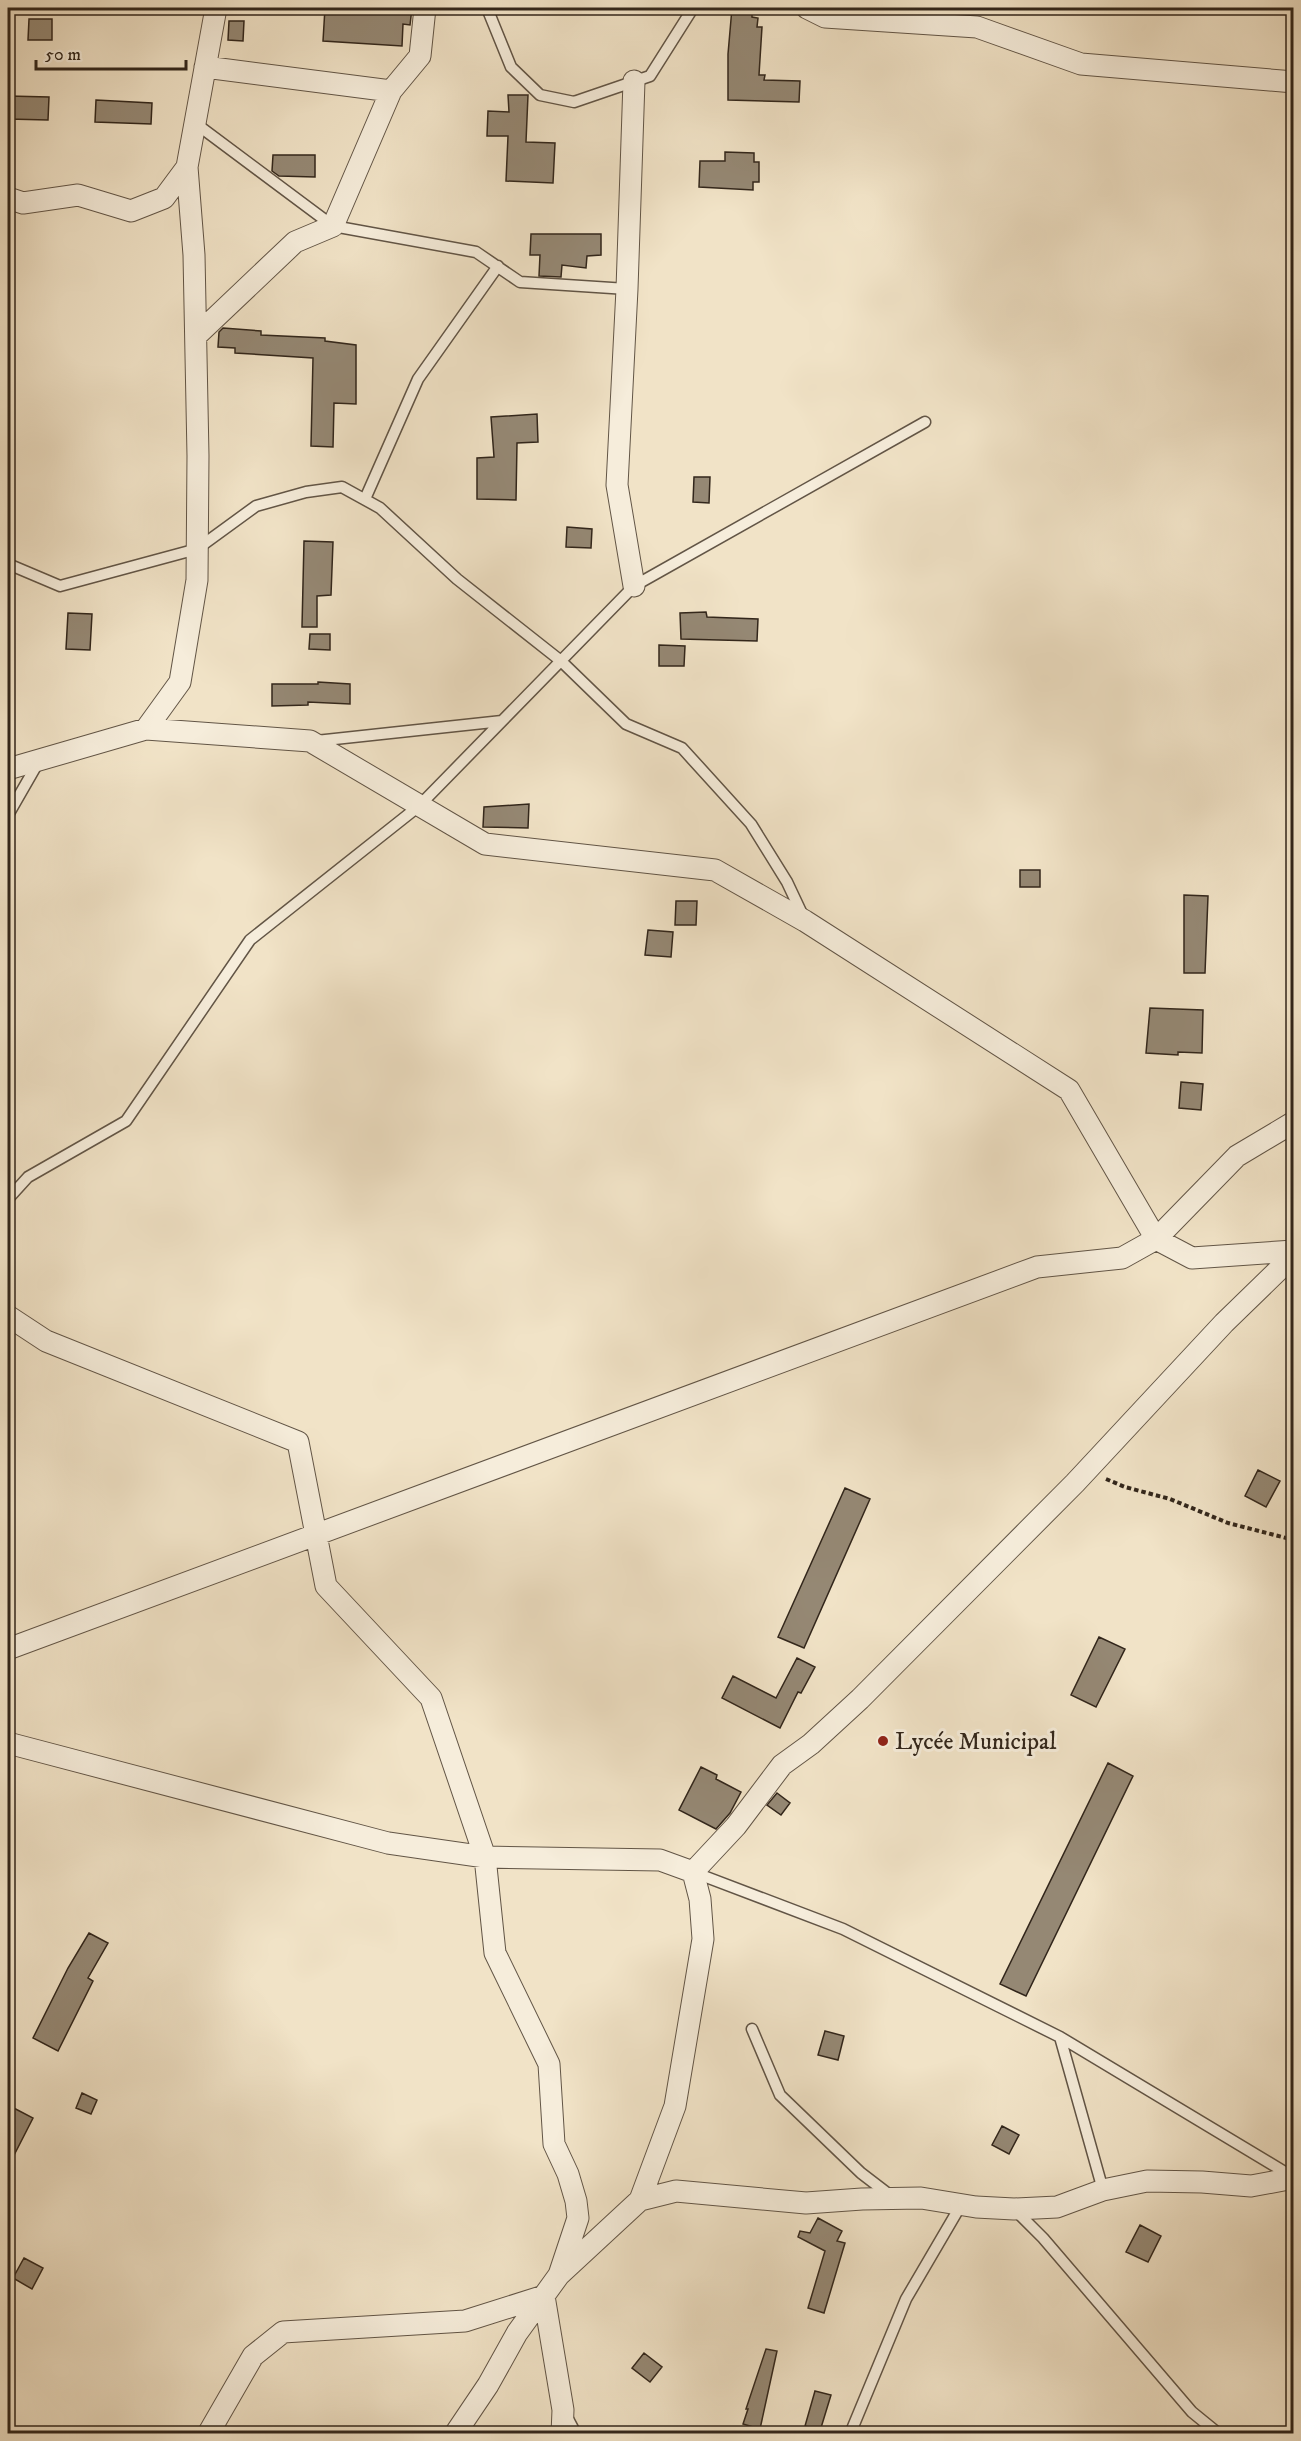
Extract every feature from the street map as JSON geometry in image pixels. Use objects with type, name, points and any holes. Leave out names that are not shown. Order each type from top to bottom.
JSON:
[{"type":"street","points":[[146,729],[180,682],[196,580],[196,336],[194,255],[187,167],[216,8]]},
{"type":"street","points":[[196,336],[295,242],[333,226],[391,91],[420,56],[425,8]]},
{"type":"street","points":[[807,8],[825,17],[977,27],[1081,64],[1293,82]]},
{"type":"street","points":[[205,68],[391,91]]},
{"type":"street","points":[[634,81],[617,485],[634,586]]},
{"type":"street","points":[[8,198],[23,203],[78,195],[131,211],[164,198],[187,167]]},
{"type":"street","points":[[8,769],[146,729],[310,741],[485,844],[715,870],[805,921],[1068,1090],[1156,1239],[1192,1258],[1293,1253]]},
{"type":"street","points":[[8,1649],[1037,1267],[1122,1257],[1156,1239],[1237,1156],[1293,1122]]},
{"type":"street","points":[[693,1872],[736,1826],[782,1766],[811,1744],[860,1699],[1087,1470],[1224,1323],[1293,1253]]},
{"type":"street","points":[[8,1316],[46,1341],[298,1442],[326,1586],[431,1698],[484,1857],[495,1953],[549,2064],[554,2144],[568,2174],[576,2201],[578,2218],[559,2275]]},
{"type":"street","points":[[8,1743],[388,1843],[484,1857],[660,1860],[693,1872]]},
{"type":"street","points":[[455,2433],[488,2385],[517,2333],[559,2275],[640,2200],[675,2106],[703,1939],[700,1899],[693,1872]]},
{"type":"street","points":[[640,2200],[676,2191],[806,2203],[921,2198],[961,2205],[1014,2209],[1057,2207],[1103,2190],[1147,2181],[1202,2181],[1251,2186],[1293,2178]]},
{"type":"street","points":[[544,2296],[563,2410],[562,2433]]},
{"type":"street","points":[[208,2433],[253,2356],[283,2332],[465,2322],[544,2296]]},
{"type":"lane","points":[[487,8],[511,68],[540,95],[574,102],[650,75],[693,8]]},
{"type":"lane","points":[[195,123],[333,226],[476,252],[520,282],[627,289]]},
{"type":"lane","points":[[365,499],[418,379],[498,266]]},
{"type":"lane","points":[[8,1198],[28,1178],[126,1121],[250,940],[419,806],[634,586],[925,422]]},
{"type":"lane","points":[[8,564],[60,586],[197,549],[256,506],[306,492],[342,486],[380,508],[457,579],[561,661],[626,724],[682,748],[751,824],[787,882],[805,921]]},
{"type":"lane","points":[[310,741],[502,721]]},
{"type":"lane","points":[[8,815],[41,758]]},
{"type":"lane","points":[[693,1872],[843,1929],[1060,2037],[1293,2178]]},
{"type":"lane","points":[[752,2029],[780,2095],[861,2173],[894,2198]]},
{"type":"lane","points":[[1060,2037],[1103,2190]]},
{"type":"lane","points":[[850,2433],[906,2299],[961,2205]]},
{"type":"lane","points":[[1014,2209],[1043,2238],[1192,2412],[1219,2433]]},
{"type":"lane","points":[[563,2410],[576,2433]]},
{"type":"path","points":[[1087,1470],[1125,1487],[1170,1498],[1228,1523],[1293,1540]]},
{"type":"path","points":[[1293,1899],[1293,1910]]},
{"type":"building","points":[[325,8],[412,8],[410,25],[403,24],[402,46],[323,41]]},
{"type":"building","points":[[732,8],[752,8],[752,17],[758,18],[757,27],[762,27],[759,75],[765,75],[764,80],[800,81],[799,102],[728,100],[728,54]]},
{"type":"building","points":[[29,19],[52,19],[52,40],[28,40]]},
{"type":"building","points":[[229,21],[244,21],[243,41],[228,40]]},
{"type":"building","points":[[508,95],[528,95],[526,142],[555,143],[553,183],[506,181],[508,136],[487,136],[488,111],[509,112]]},
{"type":"building","points":[[8,96],[49,97],[48,120],[8,119]]},
{"type":"building","points":[[96,100],[152,103],[151,124],[95,122]]},
{"type":"building","points":[[725,152],[754,153],[754,162],[759,162],[759,182],[753,182],[753,190],[699,187],[700,161],[725,161]]},
{"type":"building","points":[[273,155],[315,155],[315,177],[279,176],[272,171]]},
{"type":"building","points":[[531,234],[601,234],[601,255],[587,256],[586,268],[562,265],[561,277],[539,276],[540,255],[530,255]]},
{"type":"building","points":[[223,328],[261,331],[261,335],[325,338],[325,341],[356,345],[356,404],[334,403],[333,447],[311,446],[313,358],[235,353],[235,348],[218,347],[219,332]]},
{"type":"building","points":[[537,414],[538,442],[517,443],[516,500],[477,499],[477,458],[494,457],[491,417]]},
{"type":"building","points":[[694,477],[710,477],[709,503],[693,502]]},
{"type":"building","points":[[567,527],[592,529],[591,548],[566,547]]},
{"type":"building","points":[[304,541],[333,542],[331,595],[317,596],[317,627],[302,627]]},
{"type":"building","points":[[706,612],[707,617],[758,619],[757,641],[681,639],[680,613]]},
{"type":"building","points":[[68,613],[92,614],[90,650],[66,649]]},
{"type":"building","points":[[310,634],[330,634],[330,650],[309,649]]},
{"type":"building","points":[[659,645],[685,646],[684,666],[659,666]]},
{"type":"building","points":[[318,682],[350,684],[350,704],[308,702],[308,705],[272,706],[272,684],[318,684]]},
{"type":"building","points":[[529,804],[528,828],[483,827],[484,807]]},
{"type":"building","points":[[1020,870],[1040,870],[1040,887],[1020,887]]},
{"type":"building","points":[[1184,895],[1208,896],[1205,973],[1184,973]]},
{"type":"building","points":[[676,901],[697,901],[696,925],[675,925]]},
{"type":"building","points":[[648,930],[673,932],[671,957],[645,955]]},
{"type":"building","points":[[1150,1008],[1203,1010],[1202,1053],[1178,1052],[1178,1055],[1146,1053]]},
{"type":"building","points":[[1181,1082],[1203,1084],[1201,1110],[1179,1108]]},
{"type":"building","points":[[1258,1470],[1280,1481],[1266,1507],[1245,1496]]},
{"type":"building","points":[[845,1488],[870,1499],[804,1648],[778,1637]]},
{"type":"building","points":[[1099,1637],[1125,1649],[1096,1707],[1071,1695]]},
{"type":"building","points":[[797,1658],[815,1667],[801,1693],[798,1692],[780,1728],[722,1698],[733,1676],[776,1698]]},
{"type":"building","points":[[1108,1763],[1133,1776],[1026,1996],[1000,1984]]},
{"type":"building","points":[[701,1767],[717,1775],[716,1779],[741,1792],[730,1813],[716,1829],[679,1810]]},
{"type":"building","points":[[777,1793],[790,1803],[781,1815],[767,1805]]},
{"type":"building","points":[[89,1933],[108,1943],[88,1978],[93,1981],[58,2051],[33,2038],[68,1968]]},
{"type":"building","points":[[825,2031],[844,2036],[838,2060],[818,2055]]},
{"type":"building","points":[[82,2093],[97,2100],[91,2114],[76,2108]]},
{"type":"building","points":[[8,2105],[33,2118],[8,2167]]},
{"type":"building","points":[[1002,2126],[1019,2135],[1009,2154],[992,2145]]},
{"type":"building","points":[[818,2218],[842,2231],[837,2241],[845,2243],[824,2313],[808,2308],[825,2251],[798,2237],[800,2231],[810,2233]]},
{"type":"building","points":[[1140,2225],[1161,2236],[1148,2262],[1126,2252]]},
{"type":"building","points":[[24,2258],[43,2268],[32,2289],[13,2278]]},
{"type":"building","points":[[766,2349],[777,2351],[760,2429],[743,2424]]},
{"type":"building","points":[[644,2353],[662,2367],[650,2382],[632,2368]]},
{"type":"building","points":[[815,2391],[831,2395],[820,2431],[805,2426]]},
{"type":"place","name":"Lycée Municipal","points":[[883,1741]]}]
